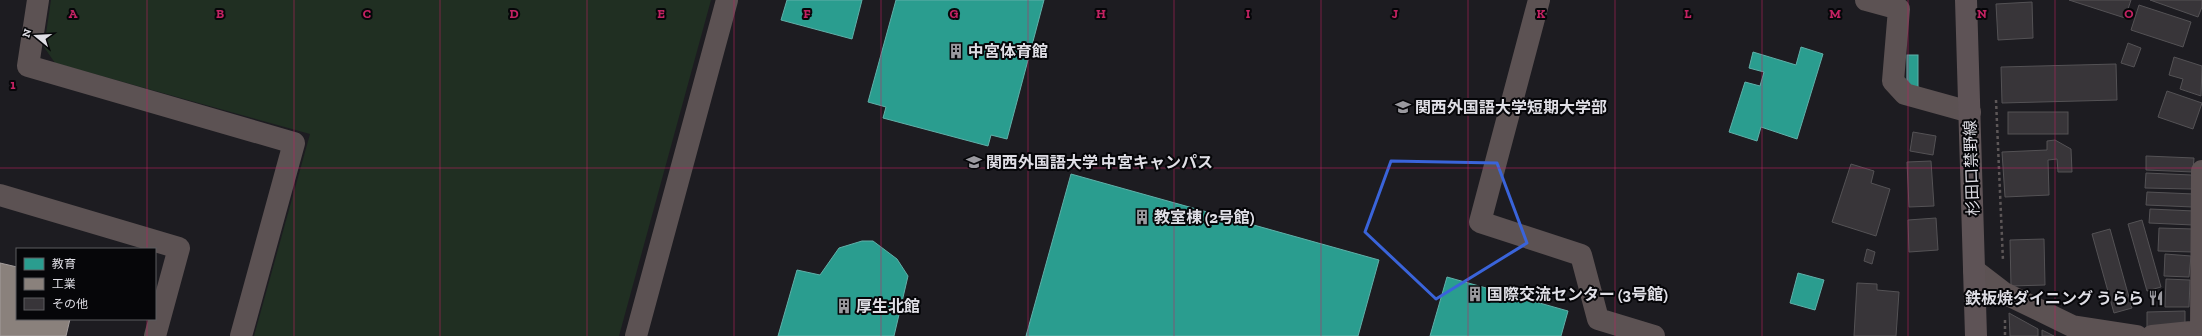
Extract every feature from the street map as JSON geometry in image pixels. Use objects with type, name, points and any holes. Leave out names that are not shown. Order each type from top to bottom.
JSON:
[{"type":"main road","name":"杉田口禁野線","points":[[1966,0],[1976,336]]},
{"type":"street","points":[[38,0],[28,66],[294,143],[241,336]]},
{"type":"street","points":[[636,336],[727,0]]},
{"type":"street","points":[[1539,0],[1480,222],[1581,255],[1596,328],[1654,336]]},
{"type":"street","points":[[1866,0],[1899,5],[1893,81],[1905,94],[1970,112]]},
{"type":"street","points":[[2152,336],[2201,331],[2202,171]]},
{"type":"street","points":[[0,195],[179,248],[155,336]]},
{"type":"street","points":[[1974,270],[2004,293],[2072,326],[2137,336]]},
{"type":"path","points":[[1996,95],[2005,336]]},
{"type":"highlighted area","points":[[1391,161],[1497,163],[1527,243],[1436,299],[1365,232]]},
{"type":"green space","points":[[51,0],[711,0],[619,336],[254,336],[310,134],[55,63],[44,47]]},
{"type":"building: 教育","points":[[787,0],[862,0],[852,39],[781,20]]},
{"type":"building: 教育","name":"中宮体育館","points":[[896,0],[1044,0],[1007,139],[991,135],[988,146],[883,118],[886,107],[868,102]]},
{"type":"building: 教育","points":[[1801,47],[1823,54],[1797,139],[1761,127],[1757,141],[1729,132],[1745,82],[1760,86],[1764,72],[1749,68],[1753,52],[1796,65]]},
{"type":"building: 教育","points":[[1907,55],[1918,55],[1918,87],[1907,87]]},
{"type":"building: 教育","name":"教室棟 (2号館)","points":[[1071,174],[1379,260],[1358,336],[1026,336]]},
{"type":"building: 教育","name":"厚生北館","points":[[862,241],[873,241],[897,259],[908,276],[894,336],[778,336],[797,270],[820,275],[839,248]]},
{"type":"building: 教育","points":[[1798,273],[1824,280],[1815,310],[1790,303]]},
{"type":"building: 教育","name":"国際交流センター (3号館)","points":[[1447,277],[1568,311],[1561,336],[1430,336]]},
{"type":"building: 工業","points":[[0,263],[16,267],[16,320],[70,320],[66,336],[0,336]]},
{"type":"building: その他","points":[[2069,0],[2131,0],[2125,18]]},
{"type":"building: その他","points":[[2150,0],[2202,0],[2202,7],[2198,17]]},
{"type":"building: その他","points":[[2032,2],[2033,38],[1998,40],[1996,4]]},
{"type":"building: その他","points":[[2139,5],[2191,22],[2183,47],[2131,30]]},
{"type":"building: その他","points":[[2128,43],[2141,48],[2134,67],[2121,63]]},
{"type":"building: その他","points":[[2174,57],[2202,66],[2201,96],[2180,89],[2183,79],[2169,75]]},
{"type":"building: その他","points":[[2116,64],[2117,100],[2002,103],[2001,67]]},
{"type":"building: その他","points":[[2167,91],[2202,103],[2193,129],[2158,117]]},
{"type":"building: その他","points":[[2008,112],[2068,112],[2068,134],[2008,134]]},
{"type":"building: その他","points":[[1913,132],[1936,136],[1933,155],[1910,151]]},
{"type":"building: その他","points":[[2055,140],[2071,149],[2072,172],[2058,172],[2057,159],[2048,160],[2049,195],[2005,197],[2002,152],[2047,150],[2047,141]]},
{"type":"building: その他","points":[[2146,156],[2194,158],[2193,172],[2146,170]]},
{"type":"building: その他","points":[[1931,161],[1934,206],[1909,207],[1907,162]]},
{"type":"building: その他","points":[[1851,164],[1874,171],[1871,183],[1890,189],[1876,236],[1832,222]]},
{"type":"building: その他","points":[[2146,173],[2192,175],[2192,189],[2145,188]]},
{"type":"building: その他","points":[[2147,192],[2194,194],[2193,207],[2146,205]]},
{"type":"building: その他","points":[[2150,209],[2194,211],[2193,225],[2149,223]]},
{"type":"building: その他","points":[[1936,218],[1938,250],[1909,252],[1908,220]]},
{"type":"building: その他","points":[[2142,220],[2161,287],[2147,291],[2128,224]]},
{"type":"building: その他","points":[[2159,228],[2194,229],[2193,252],[2158,251]]},
{"type":"building: その他","points":[[2110,229],[2132,308],[2114,313],[2092,234]]},
{"type":"building: その他","points":[[2044,239],[2045,285],[2011,286],[2010,240]]},
{"type":"building: その他","points":[[1867,249],[1875,252],[1872,264],[1864,261]]},
{"type":"building: その他","points":[[2165,254],[2191,256],[2189,277],[2164,276]]},
{"type":"building: その他","points":[[2166,279],[2190,280],[2189,307],[2165,307]]},
{"type":"building: その他","points":[[1857,283],[1877,284],[1877,290],[1899,292],[1896,336],[1854,336]]},
{"type":"building: その他","points":[[2185,311],[2185,326],[2147,328],[2147,312]]},
{"type":"building: その他","points":[[2009,313],[2038,329],[2038,336],[2010,336]]},
{"type":"building: その他","points":[[2042,330],[2054,336],[2042,336]]},
{"type":"place","name":"中宮体育館","points":[[956,51]]},
{"type":"place","name":"関西外国語大学短期大学部","points":[[1403,107]]},
{"type":"place","name":"関西外国語大学 中宮キャンパス","points":[[974,162]]},
{"type":"place","name":"教室棟 (2号館)","points":[[1142,217]]},
{"type":"place","name":"国際交流センター (3号館)","points":[[1475,294]]},
{"type":"place","name":"鉄板焼ダイニング うらら","points":[[2156,298]]},
{"type":"place","name":"厚生北館","points":[[844,306]]}]
